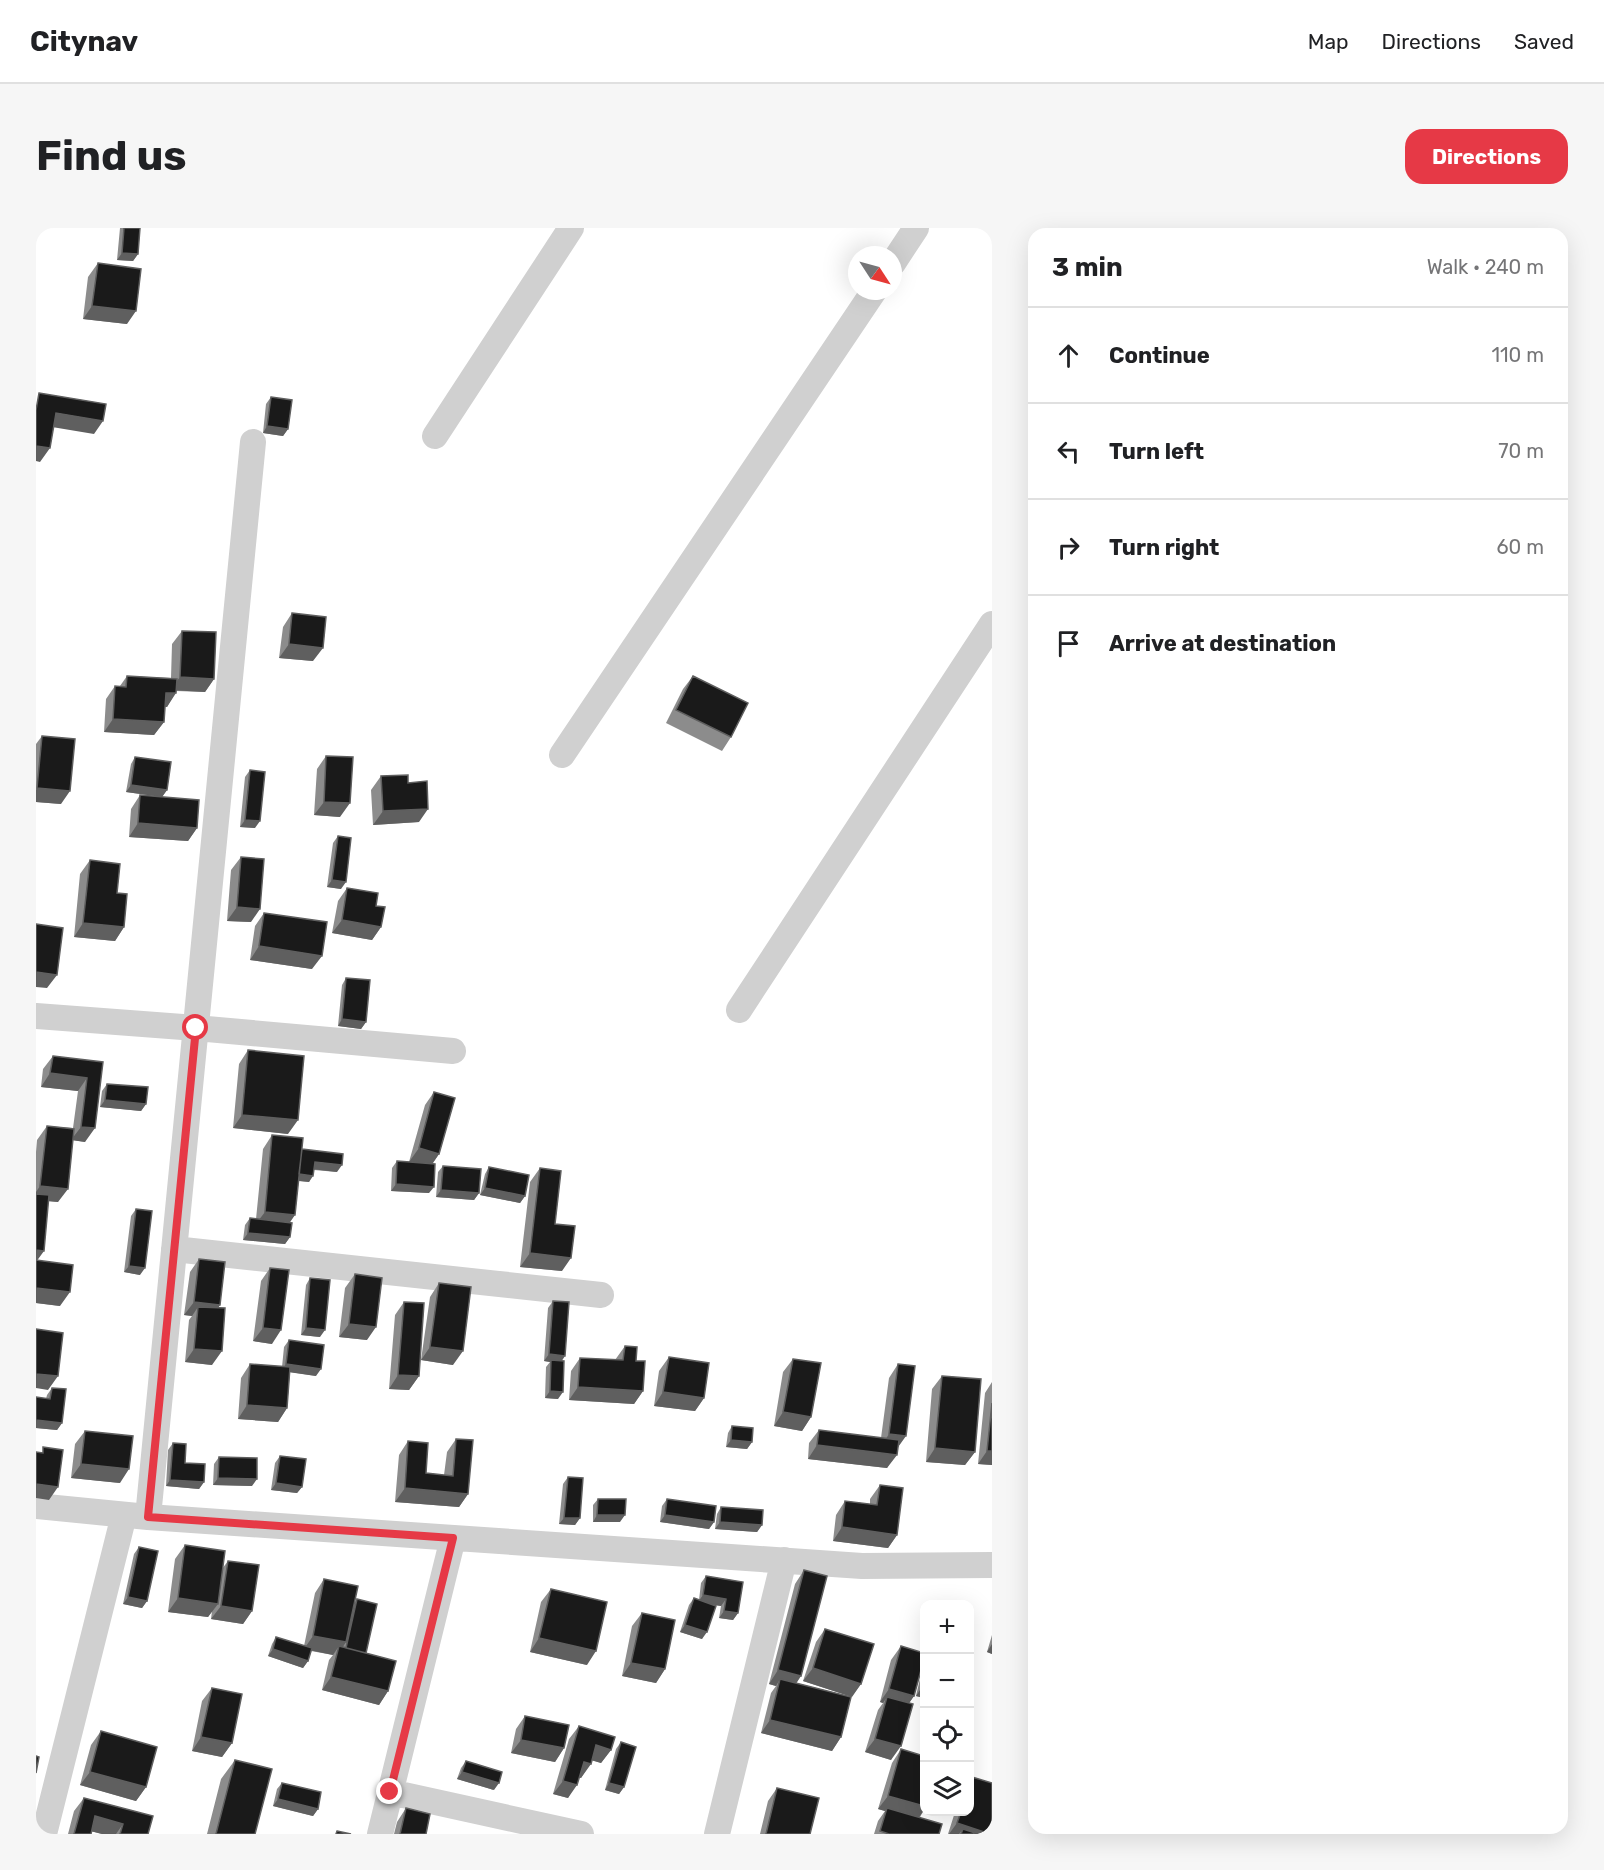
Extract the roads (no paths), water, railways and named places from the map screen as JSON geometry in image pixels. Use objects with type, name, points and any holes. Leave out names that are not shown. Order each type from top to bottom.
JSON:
[{"type":"street","points":[[435,436],[571,228]]},
{"type":"street","points":[[902,249],[916,228]]},
{"type":"street","points":[[562,755],[868,300]]},
{"type":"street","points":[[44,1834],[136,1516],[174,1249],[253,442]]},
{"type":"street","points":[[739,1010],[992,624]]},
{"type":"street","points":[[36,1016],[453,1051]]},
{"type":"street","points":[[174,1249],[601,1295]]},
{"type":"street","points":[[36,1506],[136,1516],[862,1566],[992,1565]]},
{"type":"street","points":[[380,1834],[453,1538]]},
{"type":"street","points":[[717,1834],[784,1560]]},
{"type":"street","points":[[390,1792],[581,1834]]}]
